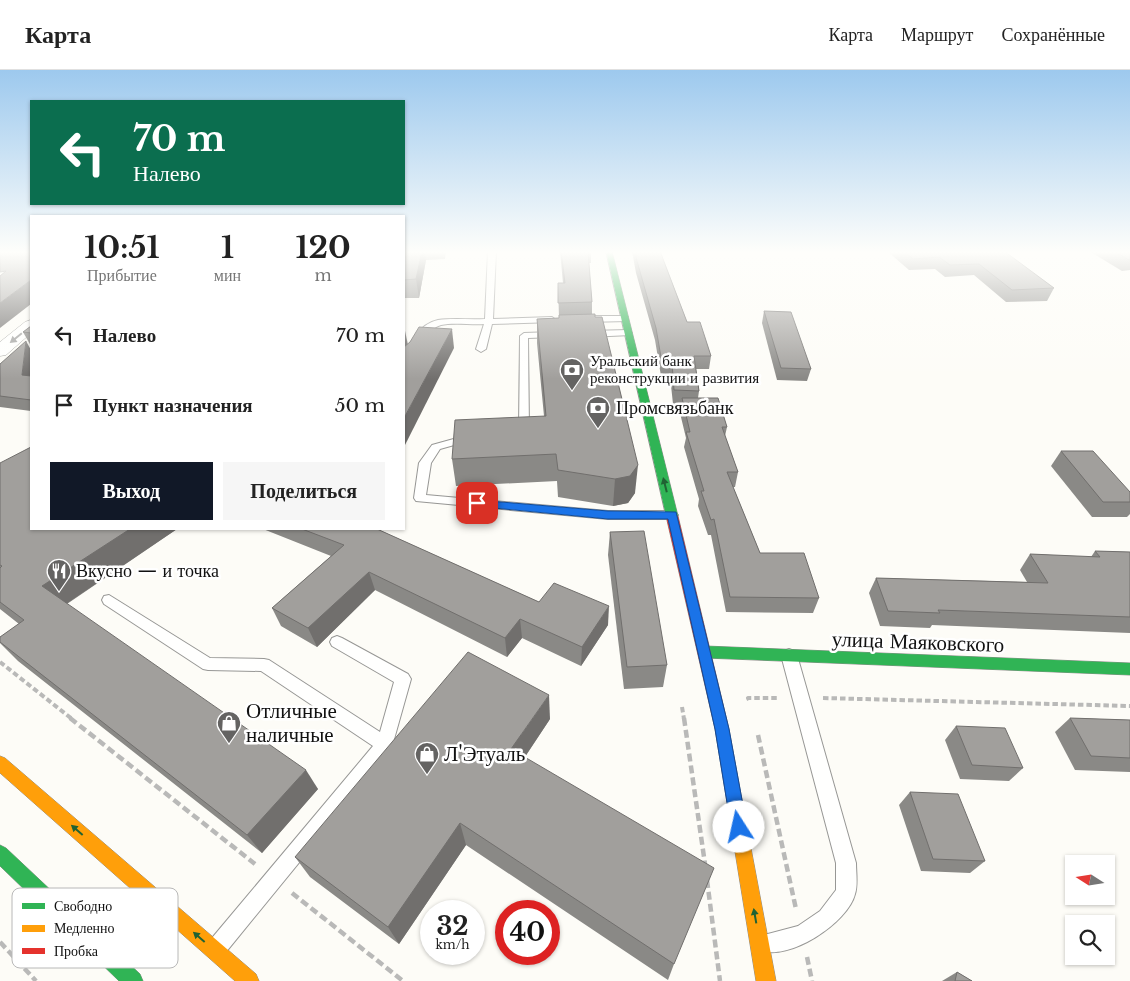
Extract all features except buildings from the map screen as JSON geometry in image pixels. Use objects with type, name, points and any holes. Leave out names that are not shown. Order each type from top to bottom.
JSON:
[{"type":"street","points":[[619,294],[722,729],[766,981]]},
{"type":"street","points":[[0,351],[30,326]]},
{"type":"street","name":"улица Маяковского","points":[[705,652],[1130,669]]},
{"type":"street","points":[[0,763],[142,888]]},
{"type":"street","points":[[0,854],[36,888]]},
{"type":"street","points":[[178,919],[249,981]]},
{"type":"street","points":[[119,968],[133,981]]},
{"type":"lane","points":[[482,349],[489,321],[490,294]]},
{"type":"lane","points":[[405,363],[420,335],[438,323],[625,318]]},
{"type":"lane","points":[[581,334],[628,333]]},
{"type":"lane","points":[[507,437],[516,437],[524,431],[524,336],[562,335]]},
{"type":"lane","points":[[481,438],[463,438],[436,447],[425,463],[420,498],[608,515],[672,515]]},
{"type":"lane","points":[[109,600],[208,664],[264,665],[385,744]]},
{"type":"lane","points":[[214,951],[275,880],[385,744],[403,679],[336,642]]},
{"type":"lane","points":[[760,945],[802,935],[827,918],[846,893],[846,863],[790,655]]},
{"type":"path","points":[[0,662],[403,981]]},
{"type":"path","points":[[750,706],[748,698],[1130,706]]},
{"type":"path","points":[[682,702],[705,866]]},
{"type":"path","points":[[757,729],[812,981]]},
{"type":"path","points":[[706,875],[720,981]]},
{"type":"path","points":[[0,942],[12,955]]},
{"type":"path","points":[[24,968],[36,981]]},
{"type":"traffic: fast","points":[[619,294],[672,516]]},
{"type":"traffic: fast","points":[[705,652],[1130,669]]},
{"type":"traffic: fast","points":[[0,854],[36,888]]},
{"type":"traffic: fast","points":[[119,968],[133,981]]},
{"type":"traffic: slow","points":[[0,763],[143,888]]},
{"type":"traffic: slow","points":[[739,827],[766,981]]},
{"type":"traffic: slow","points":[[178,919],[249,981]]},
{"type":"traffic: jam","points":[[672,516],[722,729],[739,827]]},
{"type":"place","name":"Уральский банк реконструкции и развития","points":[[572,391]]},
{"type":"place","name":"Промсвязьбанк","points":[[598,429]]},
{"type":"place","name":"Вкусно — и точка","points":[[59,592]]},
{"type":"place","name":"Отличные наличные","points":[[229,744]]},
{"type":"place","name":"Л'Этуаль","points":[[427,775]]},
{"type":"route","points":[[477,503],[608,515],[672,515],[722,729],[739,827]]}]
